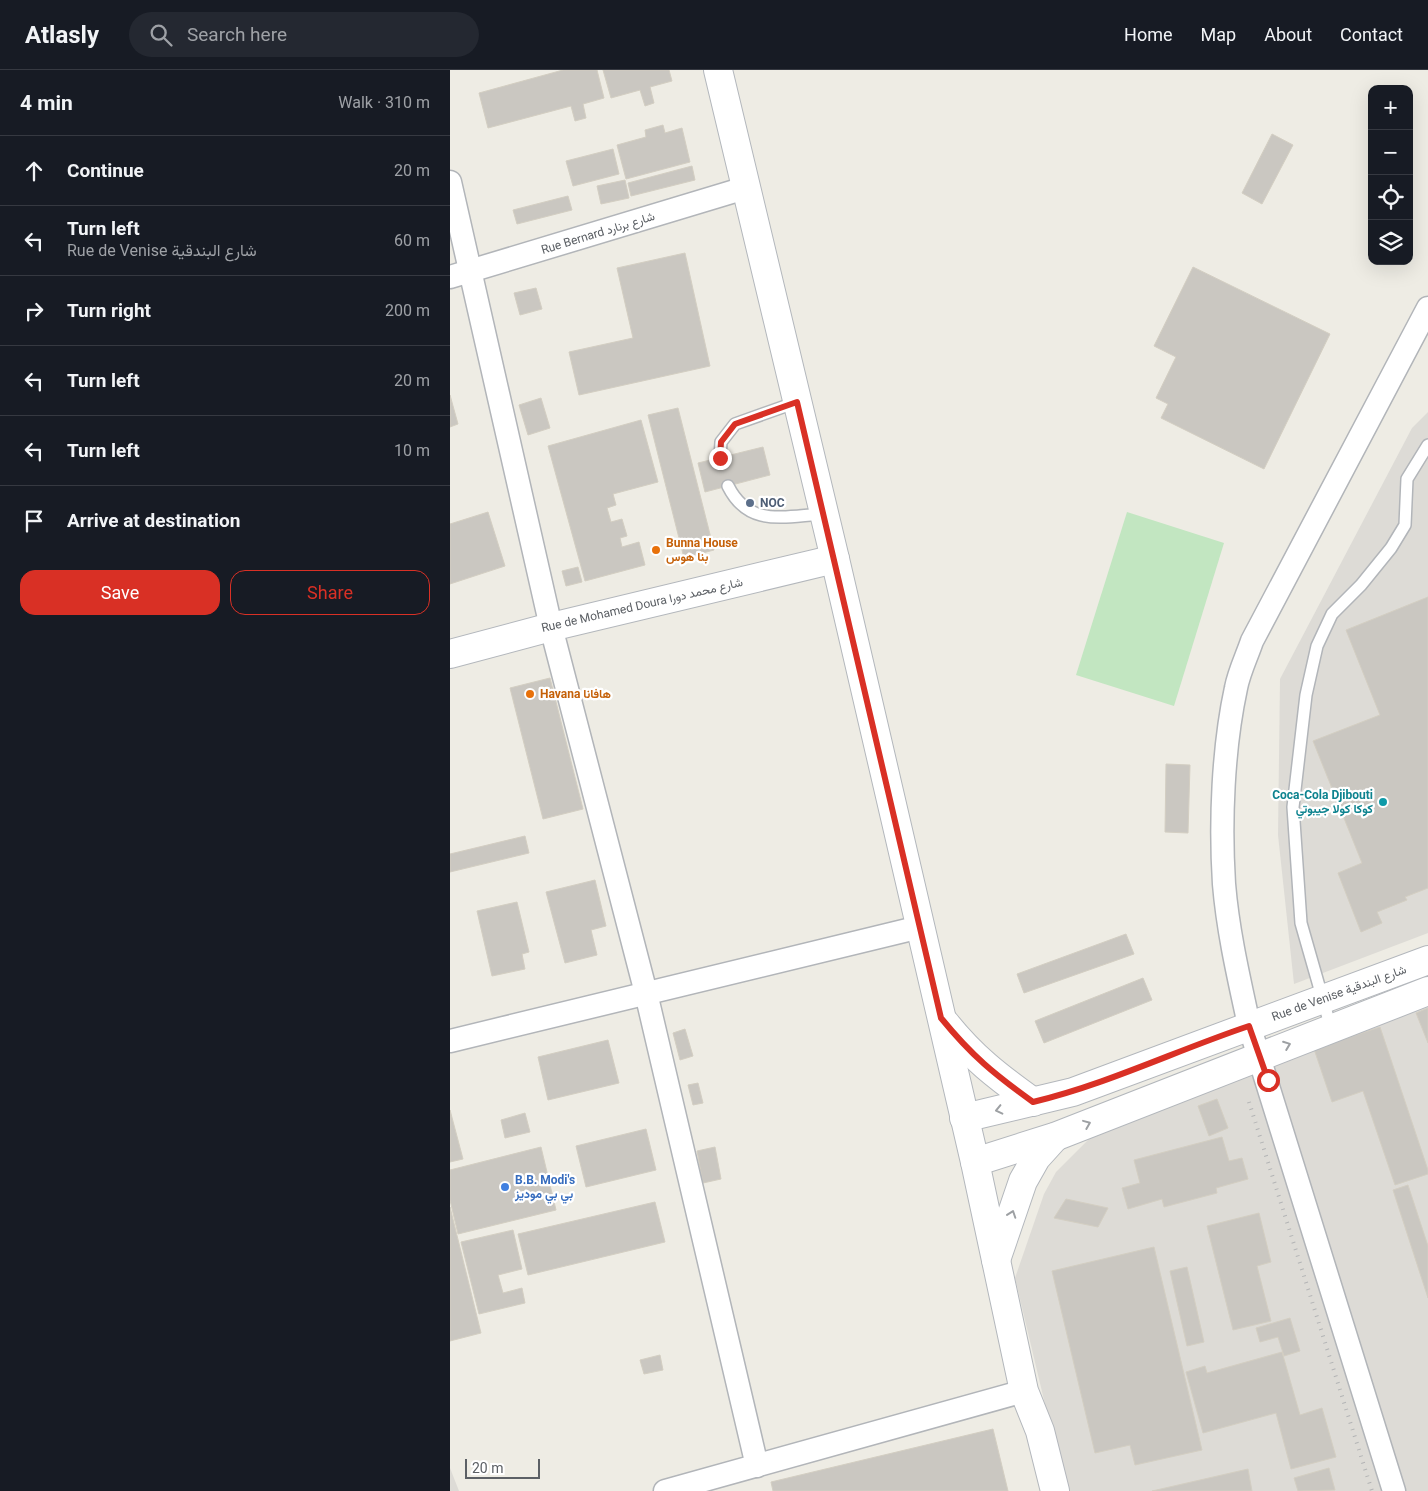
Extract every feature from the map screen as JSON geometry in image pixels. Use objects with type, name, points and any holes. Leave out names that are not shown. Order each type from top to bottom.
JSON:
[{"type":"main road","points":[[718,70],[835,559],[975,1162],[1025,1394],[1040,1431],[1055,1491]]},
{"type":"main road","name":"Rue de Mohamed Doura شارع محمد دورا","points":[[450,654],[551,626],[835,559]]},
{"type":"main road","name":"Rue de Venise شارع البندقية","points":[[964,1118],[1073,1092],[1122,1076],[1249,1026],[1323,1001],[1428,960]]},
{"type":"main road","points":[[975,1162],[1057,1136],[1428,991]]},
{"type":"main road","points":[[941,1018],[967,1050],[986,1068],[1033,1102]]},
{"type":"main road","points":[[996,1260],[1023,1181],[1036,1158],[1057,1136]]},
{"type":"main road","points":[[1025,1394],[1021,1407],[1021,1428],[1036,1491]]},
{"type":"street","points":[[450,182],[460,275],[646,993],[757,1466]]},
{"type":"street","name":"Rue Bernard شارع برنارد","points":[[460,275],[745,188]]},
{"type":"street","points":[[1394,1491],[1268,1080],[1249,1026],[1235,959],[1224,884],[1224,818],[1227,753],[1236,686],[1252,641],[1422,330],[1428,308]]},
{"type":"street","points":[[450,1041],[920,927]]},
{"type":"street","points":[[665,1491],[1025,1394]]},
{"type":"lane","points":[[720,458],[721,442],[735,424],[797,402]]},
{"type":"lane","points":[[1331,1028],[1301,923],[1292,807],[1306,695],[1317,646],[1332,614],[1361,585],[1391,548],[1405,525],[1407,479],[1428,445]]},
{"type":"lane","points":[[728,486],[736,502],[760,517],[824,514]]},
{"type":"shaded area","points":[[1428,412],[1428,933],[1294,984],[1278,835],[1280,679],[1412,428]]},
{"type":"shaded area","points":[[1428,1000],[1428,1491],[1068,1491],[1058,1459],[1015,1278],[1044,1194],[1056,1172],[1095,1133]]},
{"type":"shaded area","points":[[450,1468],[459,1491],[450,1491]]},
{"type":"green space","points":[[1127,512],[1224,543],[1174,706],[1076,675]]},
{"type":"building","points":[[563,70],[597,70],[604,98],[583,104],[586,118],[575,121],[571,106],[488,128],[479,93]]},
{"type":"building","points":[[603,70],[669,70],[672,81],[650,87],[654,103],[645,106],[640,90],[611,98]]},
{"type":"building","points":[[663,125],[665,133],[682,128],[690,162],[626,179],[617,145],[646,137],[645,130]]},
{"type":"building","points":[[1272,134],[1293,145],[1262,204],[1242,193]]},
{"type":"building","points":[[613,149],[619,174],[573,186],[566,161]]},
{"type":"building","points":[[692,166],[695,180],[631,196],[628,183]]},
{"type":"building","points":[[625,180],[629,198],[601,204],[597,186]]},
{"type":"building","points":[[568,196],[572,210],[517,224],[513,210]]},
{"type":"building","points":[[685,253],[710,366],[579,395],[569,352],[633,338],[617,268]]},
{"type":"building","points":[[1193,267],[1330,334],[1264,469],[1161,418],[1168,404],[1156,398],[1176,357],[1154,346]]},
{"type":"building","points":[[536,288],[542,309],[520,315],[514,293]]},
{"type":"building","points":[[450,395],[458,424],[450,427]]},
{"type":"building","points":[[541,398],[550,428],[528,435],[519,405]]},
{"type":"building","points":[[678,408],[714,550],[684,558],[648,415]]},
{"type":"building","points":[[641,420],[658,482],[613,494],[616,505],[607,508],[611,522],[622,519],[627,536],[620,538],[622,547],[639,542],[645,565],[585,581],[548,446]]},
{"type":"building","points":[[763,447],[770,475],[705,492],[698,463]]},
{"type":"building","points":[[488,512],[505,566],[450,584],[450,524]]},
{"type":"building","points":[[578,567],[582,582],[566,586],[562,571]]},
{"type":"building","name":"Coca-Cola Djibouti كوكا كولا جيبوتي","points":[[1428,597],[1428,888],[1405,897],[1407,900],[1377,912],[1382,923],[1361,932],[1338,873],[1362,863],[1313,741],[1380,715],[1346,630]]},
{"type":"building","points":[[550,678],[583,809],[543,819],[510,688]]},
{"type":"building","points":[[1166,764],[1190,765],[1188,833],[1165,832]]},
{"type":"building","points":[[525,836],[529,853],[450,872],[450,854]]},
{"type":"building","points":[[595,880],[606,926],[591,930],[597,955],[565,963],[546,892]]},
{"type":"building","points":[[517,902],[529,952],[522,954],[525,969],[492,976],[477,911]]},
{"type":"building","points":[[1126,934],[1134,954],[1024,993],[1017,974]]},
{"type":"building","points":[[1143,978],[1152,1000],[1044,1043],[1035,1021]]},
{"type":"building","points":[[1428,1008],[1428,1043],[1416,1013]]},
{"type":"building","points":[[1380,1027],[1428,1170],[1428,1174],[1395,1185],[1363,1091],[1332,1102],[1314,1049]]},
{"type":"building","points":[[685,1029],[693,1056],[680,1060],[673,1033]]},
{"type":"building","points":[[608,1040],[619,1083],[548,1100],[538,1057]]},
{"type":"building","points":[[698,1083],[703,1103],[693,1105],[688,1085]]},
{"type":"building","points":[[1217,1099],[1228,1128],[1209,1136],[1198,1106]]},
{"type":"building","points":[[450,1110],[463,1159],[450,1162]]},
{"type":"building","points":[[525,1113],[530,1132],[505,1138],[501,1120]]},
{"type":"building","points":[[646,1129],[656,1170],[586,1187],[576,1146]]},
{"type":"building","points":[[1222,1137],[1229,1161],[1242,1158],[1248,1179],[1216,1188],[1217,1193],[1164,1207],[1162,1199],[1128,1209],[1122,1188],[1140,1183],[1134,1160]]},
{"type":"building","points":[[541,1147],[556,1210],[458,1234],[450,1200],[450,1170]]},
{"type":"building","points":[[715,1147],[721,1179],[703,1183],[697,1151]]},
{"type":"building","points":[[1408,1185],[1428,1246],[1428,1298],[1393,1190]]},
{"type":"building","points":[[1066,1199],[1108,1208],[1098,1227],[1054,1218]]},
{"type":"building","points":[[655,1202],[665,1242],[528,1275],[518,1234]]},
{"type":"building","points":[[450,1207],[481,1333],[450,1341]]},
{"type":"building","points":[[1259,1213],[1271,1262],[1257,1266],[1271,1321],[1233,1330],[1207,1226]]},
{"type":"building","points":[[513,1230],[522,1269],[498,1275],[503,1293],[522,1288],[525,1303],[479,1314],[461,1242]]},
{"type":"building","points":[[1154,1247],[1202,1450],[1135,1465],[1130,1445],[1095,1453],[1052,1271]]},
{"type":"building","points":[[1187,1267],[1204,1342],[1187,1346],[1170,1271]]},
{"type":"building","points":[[1290,1318],[1300,1351],[1284,1356],[1278,1337],[1260,1342],[1256,1328]]},
{"type":"building","points":[[1282,1352],[1300,1415],[1322,1408],[1336,1457],[1291,1469],[1276,1413],[1203,1433],[1186,1372],[1205,1366],[1207,1373]]},
{"type":"building","points":[[660,1355],[663,1370],[644,1374],[640,1360]]},
{"type":"building","points":[[993,1429],[1008,1491],[773,1491],[771,1482]]},
{"type":"building","points":[[1329,1468],[1335,1490],[1298,1491],[1294,1478]]},
{"type":"building","points":[[1248,1469],[1252,1491],[1152,1491]]},
{"type":"railway","points":[[1249,1102],[1372,1491]]},
{"type":"place","name":"NOC","points":[[750,503]]},
{"type":"place","name":"Bunna House بنا هوس","points":[[656,550]]},
{"type":"place","name":"Havana هافانا","points":[[530,694]]},
{"type":"place","name":"Coca-Cola Djibouti كوكا كولا جيبوتي","points":[[1383,802]]},
{"type":"place","name":"B.B. Modi's بي بي موديز","points":[[505,1187]]},
{"type":"route","points":[[720,458],[721,442],[735,424],[797,402],[941,1018],[967,1050],[1001,1080],[1033,1102],[1073,1092],[1122,1076],[1227,1033],[1249,1026],[1268,1080]]}]
